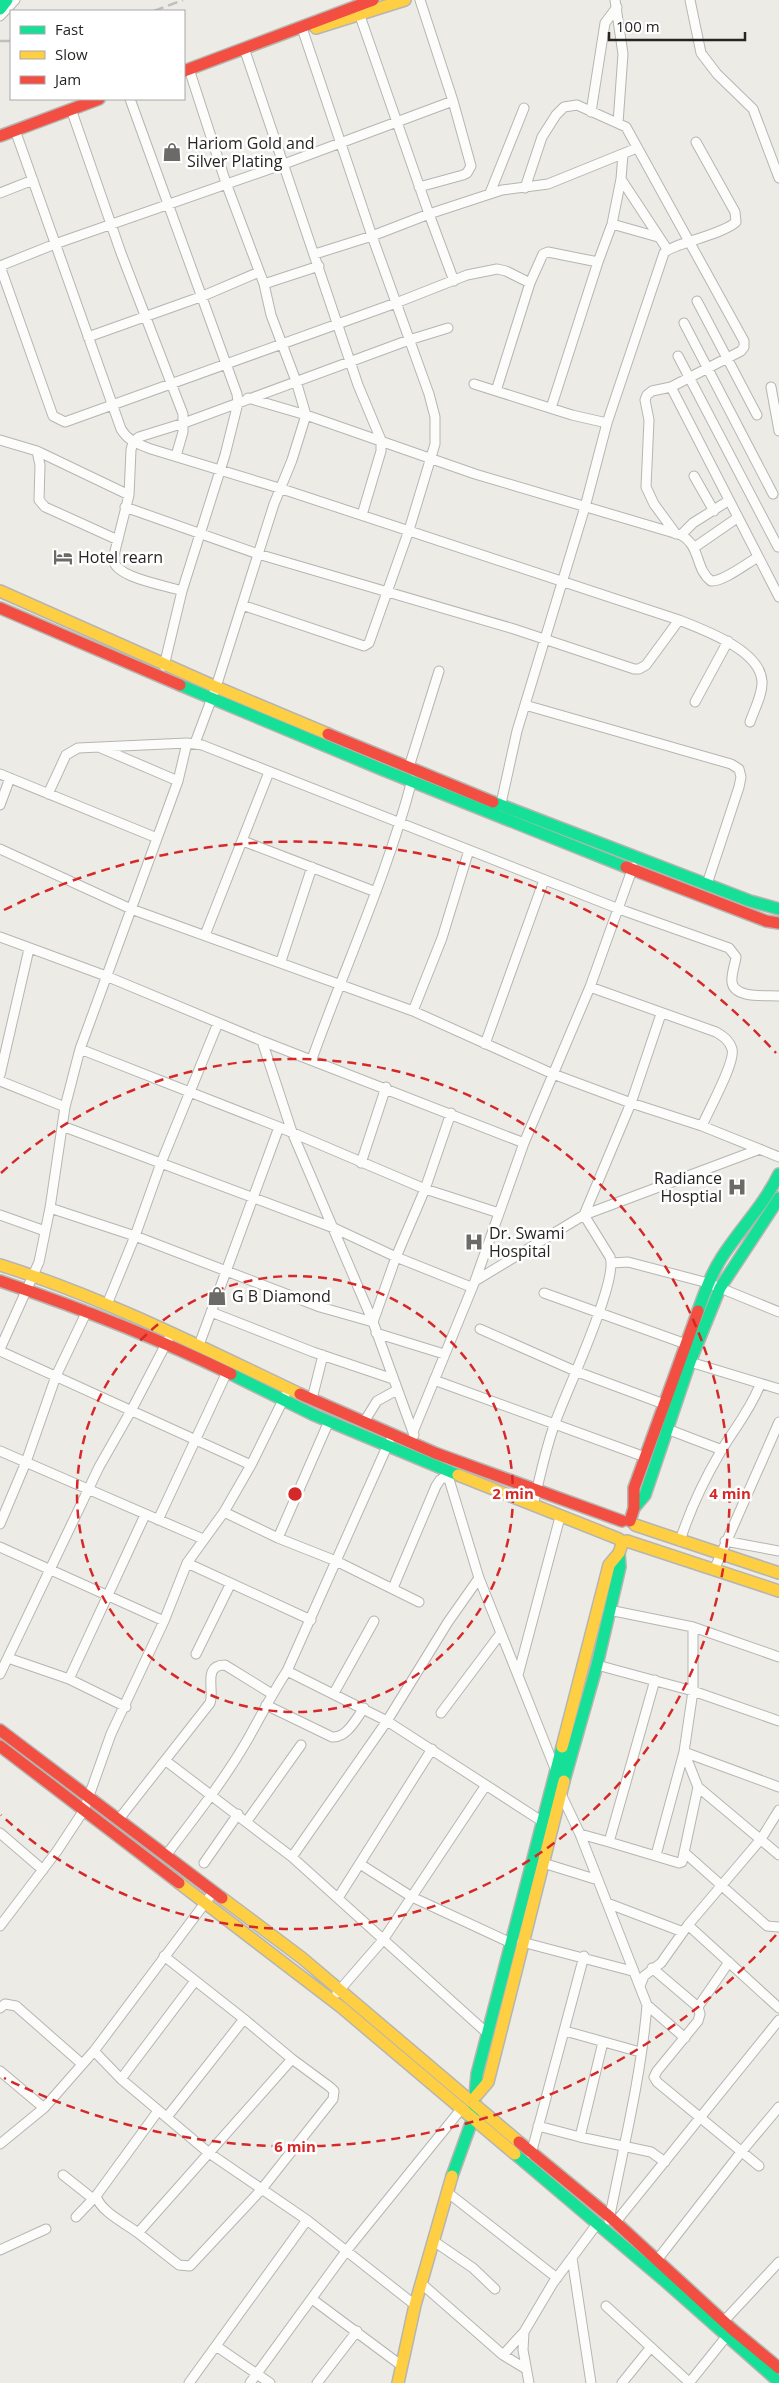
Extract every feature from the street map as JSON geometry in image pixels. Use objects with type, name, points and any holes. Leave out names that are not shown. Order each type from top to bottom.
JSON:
[{"type":"street","points":[[0,8],[6,0]]},
{"type":"street","points":[[0,16],[15,0]]},
{"type":"street","points":[[251,1465],[0,1350],[35,1275],[50,1208],[65,1107],[80,1049],[191,743],[212,699],[279,488],[292,460],[306,415],[296,381],[271,315],[264,284],[186,70],[373,0]]},
{"type":"street","points":[[304,27],[313,29],[360,16],[405,0]]},
{"type":"street","points":[[420,0],[470,160],[470,170],[463,175],[420,187]]},
{"type":"street","points":[[690,0],[701,53],[717,74],[753,109],[779,178]]},
{"type":"street","points":[[591,112],[606,23],[616,3]]},
{"type":"street","points":[[616,3],[623,54],[618,123]]},
{"type":"street","points":[[360,16],[396,123],[454,281]]},
{"type":"street","points":[[242,605],[364,646],[369,643],[409,530],[435,444],[435,417],[429,394],[372,236],[304,27]]},
{"type":"street","points":[[244,48],[350,362],[380,440],[381,451],[362,515]]},
{"type":"street","points":[[0,136],[96,100]]},
{"type":"street","points":[[130,100],[203,296],[237,394],[238,403],[220,471],[182,591],[164,666]]},
{"type":"street","points":[[453,101],[284,164],[55,244],[0,266],[53,416],[64,422],[227,365],[467,275],[497,269],[506,271],[530,283]]},
{"type":"street","points":[[525,188],[542,137],[556,115],[570,104],[577,105],[618,123],[630,132],[637,148],[744,341],[744,347],[741,351],[671,388],[652,391],[647,395],[645,400],[649,420],[646,487],[654,504],[679,534],[695,547],[698,560],[711,581],[715,582],[758,557]]},
{"type":"street","points":[[490,193],[524,108]]},
{"type":"street","points":[[71,109],[111,224],[172,383],[184,423],[176,456]]},
{"type":"street","points":[[14,130],[121,429],[133,442],[409,530],[679,620],[728,641],[757,667],[761,675],[761,690],[750,722]]},
{"type":"street","points":[[667,249],[691,243],[733,225],[737,217],[696,142]]},
{"type":"street","points":[[315,254],[372,236],[490,193],[548,184],[637,148]]},
{"type":"street","points":[[550,408],[612,224],[621,179],[623,154]]},
{"type":"street","points":[[621,179],[667,249]]},
{"type":"street","points":[[0,193],[33,180]]},
{"type":"street","points":[[612,224],[658,237]]},
{"type":"street","points":[[500,810],[525,705],[561,581],[585,507],[607,424],[667,249]]},
{"type":"street","points":[[496,391],[530,283],[543,254],[548,252],[598,262]]},
{"type":"street","points":[[264,284],[319,266]]},
{"type":"street","points":[[88,337],[203,296],[259,272]]},
{"type":"street","points":[[698,301],[757,415]]},
{"type":"street","points":[[684,323],[772,494]]},
{"type":"street","points":[[182,591],[123,574],[117,569],[113,559],[129,495],[133,442],[140,437],[184,423],[409,340],[448,328]]},
{"type":"street","points":[[678,356],[778,548]]},
{"type":"street","points":[[474,384],[607,424]]},
{"type":"street","points":[[771,387],[779,431]]},
{"type":"street","points":[[671,388],[779,597]]},
{"type":"street","points":[[248,398],[306,415],[476,474],[679,534]]},
{"type":"street","points":[[0,440],[38,451],[129,495]]},
{"type":"street","points":[[38,451],[40,466],[39,500],[45,507],[118,540]]},
{"type":"street","points":[[694,476],[714,511]]},
{"type":"street","points":[[679,534],[728,501]]},
{"type":"street","points":[[125,508],[258,554],[544,639],[634,669],[639,669],[646,665],[679,620]]},
{"type":"street","points":[[695,547],[737,518]]},
{"type":"street","points":[[0,590],[164,666],[409,767],[632,870],[766,921],[779,923]]},
{"type":"street","points":[[0,608],[212,699],[412,780],[636,857],[750,901],[779,909]]},
{"type":"street","points":[[694,702],[728,641]]},
{"type":"street","points":[[409,767],[440,671]]},
{"type":"street","points":[[525,705],[731,764],[739,769],[741,777],[739,787],[707,884]]},
{"type":"street","points":[[48,794],[66,755],[78,748],[191,743],[619,909],[729,948],[736,957],[732,981],[734,988],[745,993],[779,996]]},
{"type":"street","points":[[99,747],[178,781]]},
{"type":"street","points":[[205,935],[269,772]]},
{"type":"street","points":[[0,774],[157,838]]},
{"type":"street","points":[[0,805],[10,778]]},
{"type":"street","points":[[312,1059],[339,983],[376,892],[400,823],[412,780]]},
{"type":"street","points":[[243,841],[376,892]]},
{"type":"street","points":[[0,849],[131,908],[281,961],[413,1011],[553,1074],[631,1103],[702,1126],[779,1157]]},
{"type":"street","points":[[413,1011],[442,938],[469,850]]},
{"type":"street","points":[[413,1432],[473,1284],[524,1142],[590,988],[636,857]]},
{"type":"street","points":[[281,961],[312,867]]},
{"type":"street","points":[[485,1044],[544,880]]},
{"type":"street","points":[[0,937],[106,976],[262,1041],[386,1087],[524,1142]]},
{"type":"street","points":[[0,1075],[29,949]]},
{"type":"street","points":[[590,988],[716,1032],[727,1039],[733,1050],[730,1064],[702,1126]]},
{"type":"street","points":[[584,1215],[631,1103],[661,1014]]},
{"type":"street","points":[[108,1302],[136,1236],[161,1163],[218,1023]]},
{"type":"street","points":[[262,1041],[292,1132],[374,1322],[376,1333],[413,1432],[420,1459]]},
{"type":"street","points":[[80,1049],[279,1126],[425,1189],[498,1213]]},
{"type":"street","points":[[0,1081],[65,1107]]},
{"type":"street","points":[[361,1163],[386,1087]]},
{"type":"street","points":[[374,1322],[396,1257],[425,1189],[451,1113]]},
{"type":"street","points":[[62,1126],[254,1197],[334,1228],[396,1257],[473,1284]]},
{"type":"street","points":[[199,1345],[279,1126]]},
{"type":"street","points":[[473,1284],[584,1215],[760,1149]]},
{"type":"street","points":[[634,1508],[632,1492],[708,1282],[721,1258],[770,1193],[779,1176]]},
{"type":"street","points":[[623,1540],[635,1536],[629,1522],[634,1508],[645,1495],[690,1362],[720,1288],[779,1198]]},
{"type":"street","points":[[50,1208],[136,1236],[320,1307],[374,1322]]},
{"type":"street","points":[[0,1215],[45,1232]]},
{"type":"street","points":[[533,1505],[554,1425],[598,1313],[612,1263],[584,1215]]},
{"type":"street","points":[[612,1263],[628,1262],[708,1282],[779,1312]]},
{"type":"street","points":[[0,1265],[35,1275],[108,1302],[227,1372],[283,1401],[328,1421],[390,1440],[417,1445],[462,1464],[680,1541],[779,1573]]},
{"type":"street","points":[[0,1281],[169,1338],[199,1345],[364,1422],[420,1459],[450,1474],[623,1540],[779,1591]]},
{"type":"street","points":[[544,1293],[686,1344]]},
{"type":"street","points":[[0,1524],[26,1462],[56,1376],[87,1310]]},
{"type":"street","points":[[211,1312],[323,1355],[393,1379]]},
{"type":"street","points":[[480,1330],[576,1371],[664,1404]]},
{"type":"street","points":[[376,1333],[444,1354]]},
{"type":"street","points":[[0,1674],[88,1489],[169,1338]]},
{"type":"street","points":[[312,1399],[323,1355]]},
{"type":"street","points":[[690,1362],[760,1385],[779,1389]]},
{"type":"street","points":[[158,1520],[227,1372]]},
{"type":"street","points":[[434,1380],[644,1457]]},
{"type":"street","points":[[680,1541],[692,1504],[722,1450],[746,1416],[760,1385]]},
{"type":"street","points":[[0,1926],[43,1870],[84,1810],[111,1734],[126,1707],[187,1563],[224,1512],[251,1465],[288,1387]]},
{"type":"street","points":[[364,1422],[378,1401],[397,1390]]},
{"type":"street","points":[[278,1538],[328,1421]]},
{"type":"street","points":[[714,1570],[725,1541],[779,1422]]},
{"type":"street","points":[[667,1429],[722,1450]]},
{"type":"street","points":[[167,1854],[212,1794],[245,1744],[272,1694],[287,1671],[390,1440]]},
{"type":"street","points":[[0,1451],[203,1539]]},
{"type":"street","points":[[393,1588],[436,1486],[440,1480],[462,1464]]},
{"type":"street","points":[[450,1474],[479,1578],[556,1771],[561,1796],[580,1834],[632,1971],[647,2005],[645,2034],[640,2052],[612,2220],[607,2232]]},
{"type":"street","points":[[224,1512],[278,1538],[336,1561],[419,1602]]},
{"type":"street","points":[[69,1680],[145,1515]]},
{"type":"street","points":[[518,1675],[560,1517]]},
{"type":"street","points":[[623,1540],[615,1529],[629,1522]]},
{"type":"street","points":[[475,2107],[477,2074],[487,2033],[543,1863],[597,1665],[620,1566],[619,1553],[623,1540]]},
{"type":"street","points":[[725,1541],[779,1550]]},
{"type":"street","points":[[0,1547],[164,1621]]},
{"type":"street","points":[[398,2383],[415,2305],[435,2242],[447,2192],[475,2107],[488,2082],[543,1822],[599,1599],[609,1565],[619,1553]]},
{"type":"street","points":[[187,1563],[311,1620]]},
{"type":"street","points":[[292,1857],[387,1721],[448,1622],[479,1578]]},
{"type":"street","points":[[196,1654],[230,1584]]},
{"type":"street","points":[[609,1610],[693,1627],[779,1657]]},
{"type":"street","points":[[334,1693],[374,1621]]},
{"type":"street","points":[[656,1854],[684,1752],[693,1691],[693,1627]]},
{"type":"street","points":[[441,1713],[501,1633]]},
{"type":"street","points":[[8,1658],[69,1680],[126,1707]]},
{"type":"street","points":[[119,1819],[210,1704],[212,1695],[209,1680],[214,1669],[219,1665],[232,1668],[272,1694]]},
{"type":"street","points":[[597,1665],[693,1691],[779,1720]]},
{"type":"street","points":[[287,1671],[387,1721],[543,1822]]},
{"type":"street","points":[[609,1842],[655,1680]]},
{"type":"street","points":[[266,1705],[332,1737],[338,1737],[345,1733],[364,1708]]},
{"type":"street","points":[[0,1730],[167,1854],[341,1990],[475,2107],[612,2220],[657,2260],[779,2382]]},
{"type":"street","points":[[247,1821],[301,1745]]},
{"type":"street","points":[[0,1746],[330,1999],[462,2108],[475,2107],[597,2224],[779,2368]]},
{"type":"street","points":[[338,1898],[432,1749]]},
{"type":"street","points":[[684,1752],[779,1787]]},
{"type":"street","points":[[684,1752],[698,1787],[779,1855]]},
{"type":"street","points":[[166,1761],[212,1794],[292,1857],[487,2033]]},
{"type":"street","points":[[330,1999],[341,1990],[384,1940],[486,1785]]},
{"type":"street","points":[[580,1834],[656,1854],[679,1863],[682,1862],[698,1787]]},
{"type":"street","points":[[640,1986],[644,1976],[660,1963],[685,1928],[723,1886],[761,1839],[779,1810]]},
{"type":"street","points":[[204,1863],[238,1814]]},
{"type":"street","points":[[0,1833],[43,1870]]},
{"type":"street","points":[[685,1853],[767,1926],[779,1928]]},
{"type":"street","points":[[543,1863],[598,1880]]},
{"type":"street","points":[[360,1864],[412,1897],[517,1942],[584,1956],[632,1971]]},
{"type":"street","points":[[0,2144],[44,2108],[94,2051],[214,1891]]},
{"type":"street","points":[[607,1903],[685,1928],[728,1962],[779,2008]]},
{"type":"street","points":[[63,2175],[180,2265],[190,2266],[261,2190],[335,2096],[330,2087],[292,2059],[244,2018],[164,1956]]},
{"type":"street","points":[[531,2154],[584,1956]]},
{"type":"street","points":[[698,2007],[728,1962]]},
{"type":"street","points":[[652,1968],[698,2007],[700,2014],[698,2021],[654,2077],[666,2090],[759,2166]]},
{"type":"street","points":[[122,2079],[195,1980]]},
{"type":"street","points":[[0,2008],[5,2004],[16,2006],[82,2064]]},
{"type":"street","points":[[647,2005],[685,2038]]},
{"type":"street","points":[[167,2117],[244,2018]]},
{"type":"street","points":[[612,2220],[665,2162],[779,2020]]},
{"type":"street","points":[[565,2031],[640,2052]]},
{"type":"street","points":[[580,2137],[603,2042]]},
{"type":"street","points":[[94,2051],[158,2111],[209,2153],[308,2220],[415,2305]]},
{"type":"street","points":[[138,2232],[292,2059]]},
{"type":"street","points":[[0,2071],[44,2108]]},
{"type":"street","points":[[250,2383],[347,2250],[462,2108]]},
{"type":"street","points":[[657,2260],[742,2151],[779,2108]]},
{"type":"street","points":[[76,2217],[94,2197],[158,2111]]},
{"type":"street","points":[[538,2126],[651,2152],[665,2162]]},
{"type":"street","points":[[447,2192],[557,2278]]},
{"type":"street","points":[[189,2383],[308,2220]]},
{"type":"street","points":[[503,2355],[524,2332],[557,2278],[597,2224]]},
{"type":"street","points":[[0,2250],[46,2229]]},
{"type":"street","points":[[435,2242],[473,2268],[495,2289]]},
{"type":"street","points":[[572,2258],[591,2383]]},
{"type":"street","points":[[606,2306],[690,2383],[779,2262]]},
{"type":"street","points":[[422,2284],[503,2355],[526,2368]]},
{"type":"street","points":[[312,2299],[402,2366]]},
{"type":"street","points":[[317,2383],[357,2331]]},
{"type":"street","points":[[524,2332],[526,2368],[530,2383]]},
{"type":"street","points":[[216,2346],[270,2383]]},
{"type":"street","points":[[622,2383],[651,2347]]},
{"type":"railway","points":[[157,10],[183,0]]},
{"type":"railway","points":[[0,41],[10,41]]},
{"type":"traffic: fast","points":[[0,9],[7,0]]},
{"type":"traffic: fast","points":[[180,685],[381,769],[626,867]]},
{"type":"traffic: fast","points":[[493,802],[750,901],[779,909]]},
{"type":"traffic: fast","points":[[698,1311],[718,1263],[759,1207],[779,1174]]},
{"type":"traffic: fast","points":[[634,1508],[645,1495],[690,1362],[720,1288],[779,1198]]},
{"type":"traffic: fast","points":[[231,1374],[314,1415],[458,1475]]},
{"type":"traffic: fast","points":[[564,1781],[597,1665],[620,1567],[619,1553]]},
{"type":"traffic: fast","points":[[452,2176],[473,2118],[477,2074],[562,1747]]},
{"type":"traffic: fast","points":[[515,2154],[666,2282],[779,2382]]},
{"type":"traffic: slow","points":[[316,28],[405,0]]},
{"type":"traffic: slow","points":[[0,591],[216,687],[328,734]]},
{"type":"traffic: slow","points":[[0,1265],[77,1292],[115,1308],[300,1394]]},
{"type":"traffic: slow","points":[[458,1475],[619,1539]]},
{"type":"traffic: slow","points":[[635,1525],[779,1573]]},
{"type":"traffic: slow","points":[[562,1747],[609,1565],[619,1553],[623,1541]]},
{"type":"traffic: slow","points":[[627,1541],[779,1591]]},
{"type":"traffic: slow","points":[[476,2096],[488,2082],[564,1781]]},
{"type":"traffic: slow","points":[[179,1883],[341,2007],[515,2154]]},
{"type":"traffic: slow","points":[[222,1898],[302,1958],[519,2142]]},
{"type":"traffic: slow","points":[[398,2383],[415,2305],[452,2176]]},
{"type":"traffic: jam","points":[[185,71],[373,0]]},
{"type":"traffic: jam","points":[[0,136],[96,100]]},
{"type":"traffic: jam","points":[[0,608],[180,685]]},
{"type":"traffic: jam","points":[[328,734],[493,802]]},
{"type":"traffic: jam","points":[[626,867],[766,921],[779,923]]},
{"type":"traffic: jam","points":[[0,1281],[117,1324],[231,1374]]},
{"type":"traffic: jam","points":[[630,1521],[634,1508],[634,1488],[698,1311]]},
{"type":"traffic: jam","points":[[300,1394],[435,1453],[622,1521]]},
{"type":"traffic: jam","points":[[0,1730],[222,1898]]},
{"type":"traffic: jam","points":[[0,1746],[179,1883]]},
{"type":"traffic: jam","points":[[519,2142],[610,2217],[732,2329],[779,2368]]},
{"type":"place","name":"Hariom Gold and Silver Plating","points":[[172,152]]},
{"type":"place","name":"Hotel rearn","points":[[63,557]]},
{"type":"place","name":"Radiance Hosptial","points":[[737,1187]]},
{"type":"place","name":"Dr. Swami Hospital","points":[[474,1242]]},
{"type":"place","name":"G B Diamond","points":[[217,1296]]}]
